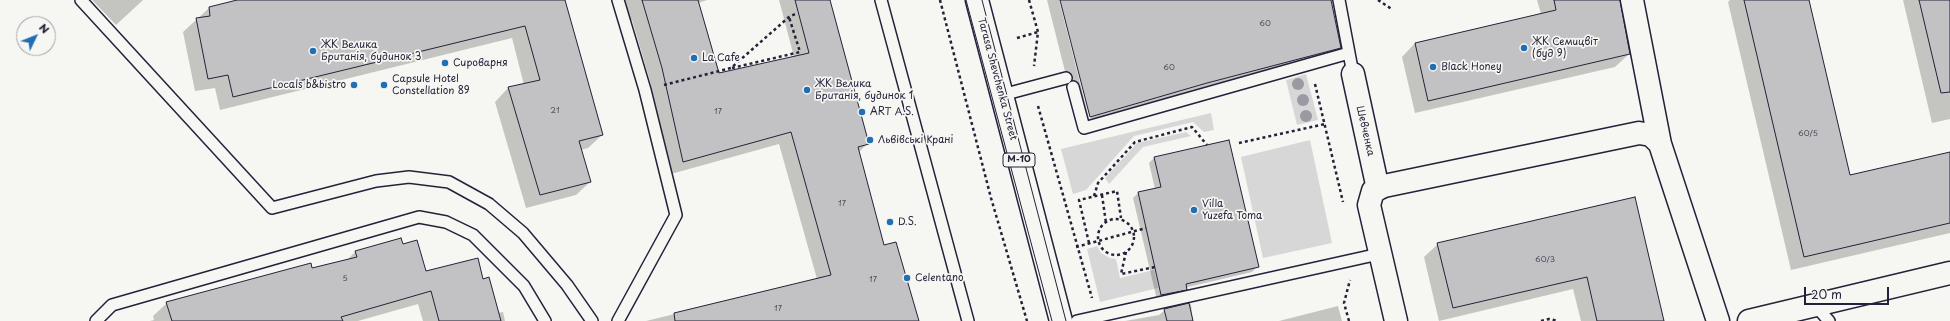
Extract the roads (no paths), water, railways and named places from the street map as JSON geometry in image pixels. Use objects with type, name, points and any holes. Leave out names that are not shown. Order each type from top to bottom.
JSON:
[{"type":"street","name":"Tarasa Shevchenka Street","points":[[977,0],[1061,321]]},
{"type":"street","points":[[1632,0],[1660,144],[1718,321]]},
{"type":"street","name":"Шевченка","points":[[1351,64],[1378,189]]},
{"type":"street","points":[[1396,321],[1379,254],[1369,205],[1373,191],[1384,186],[1639,132],[1651,135],[1660,144]]},
{"type":"street","points":[[1749,321],[1950,273]]},
{"type":"lane","points":[[81,0],[272,208],[376,181],[409,177],[449,182],[489,204],[523,233],[567,285],[592,321]]},
{"type":"lane","points":[[618,0],[645,90],[676,215],[618,321]]},
{"type":"lane","points":[[881,0],[968,321]]},
{"type":"lane","points":[[1073,87],[1084,128],[1311,64],[1351,64],[1339,0]]},
{"type":"lane","points":[[1002,95],[1066,78]]},
{"type":"lane","points":[[96,321],[112,305],[418,217],[446,222],[473,235],[524,286],[545,321]]},
{"type":"lane","points":[[1077,321],[1379,254]]},
{"type":"lane","points":[[1815,305],[1830,321]]},
{"type":"tram line","points":[[966,0],[1052,321]]},
{"type":"tram line","points":[[982,0],[1066,321]]},
{"type":"place","name":"ЖК Семицвіт (буд 9)","points":[[1524,48]]},
{"type":"place","name":"ЖК Велика Британія, будинок 3","points":[[313,51]]},
{"type":"place","name":"La Cafe","points":[[694,58]]},
{"type":"place","name":"Сироварня","points":[[445,63]]},
{"type":"place","name":"Black Honey","points":[[1433,67]]},
{"type":"place","name":"Locals b&bistro","points":[[354,85]]},
{"type":"place","name":"Capsule Hotel Constellation 89","points":[[384,85]]},
{"type":"place","name":"ЖК Велика Британія, будинок 1","points":[[807,90]]},
{"type":"place","name":"ART A.S.","points":[[862,112]]},
{"type":"place","name":"Львівські Крані","points":[[870,140]]},
{"type":"place","name":"Villa Yuzefa Toma","points":[[1194,210]]},
{"type":"place","name":"D.S.","points":[[890,222]]},
{"type":"place","name":"Celentano","points":[[907,278]]}]
